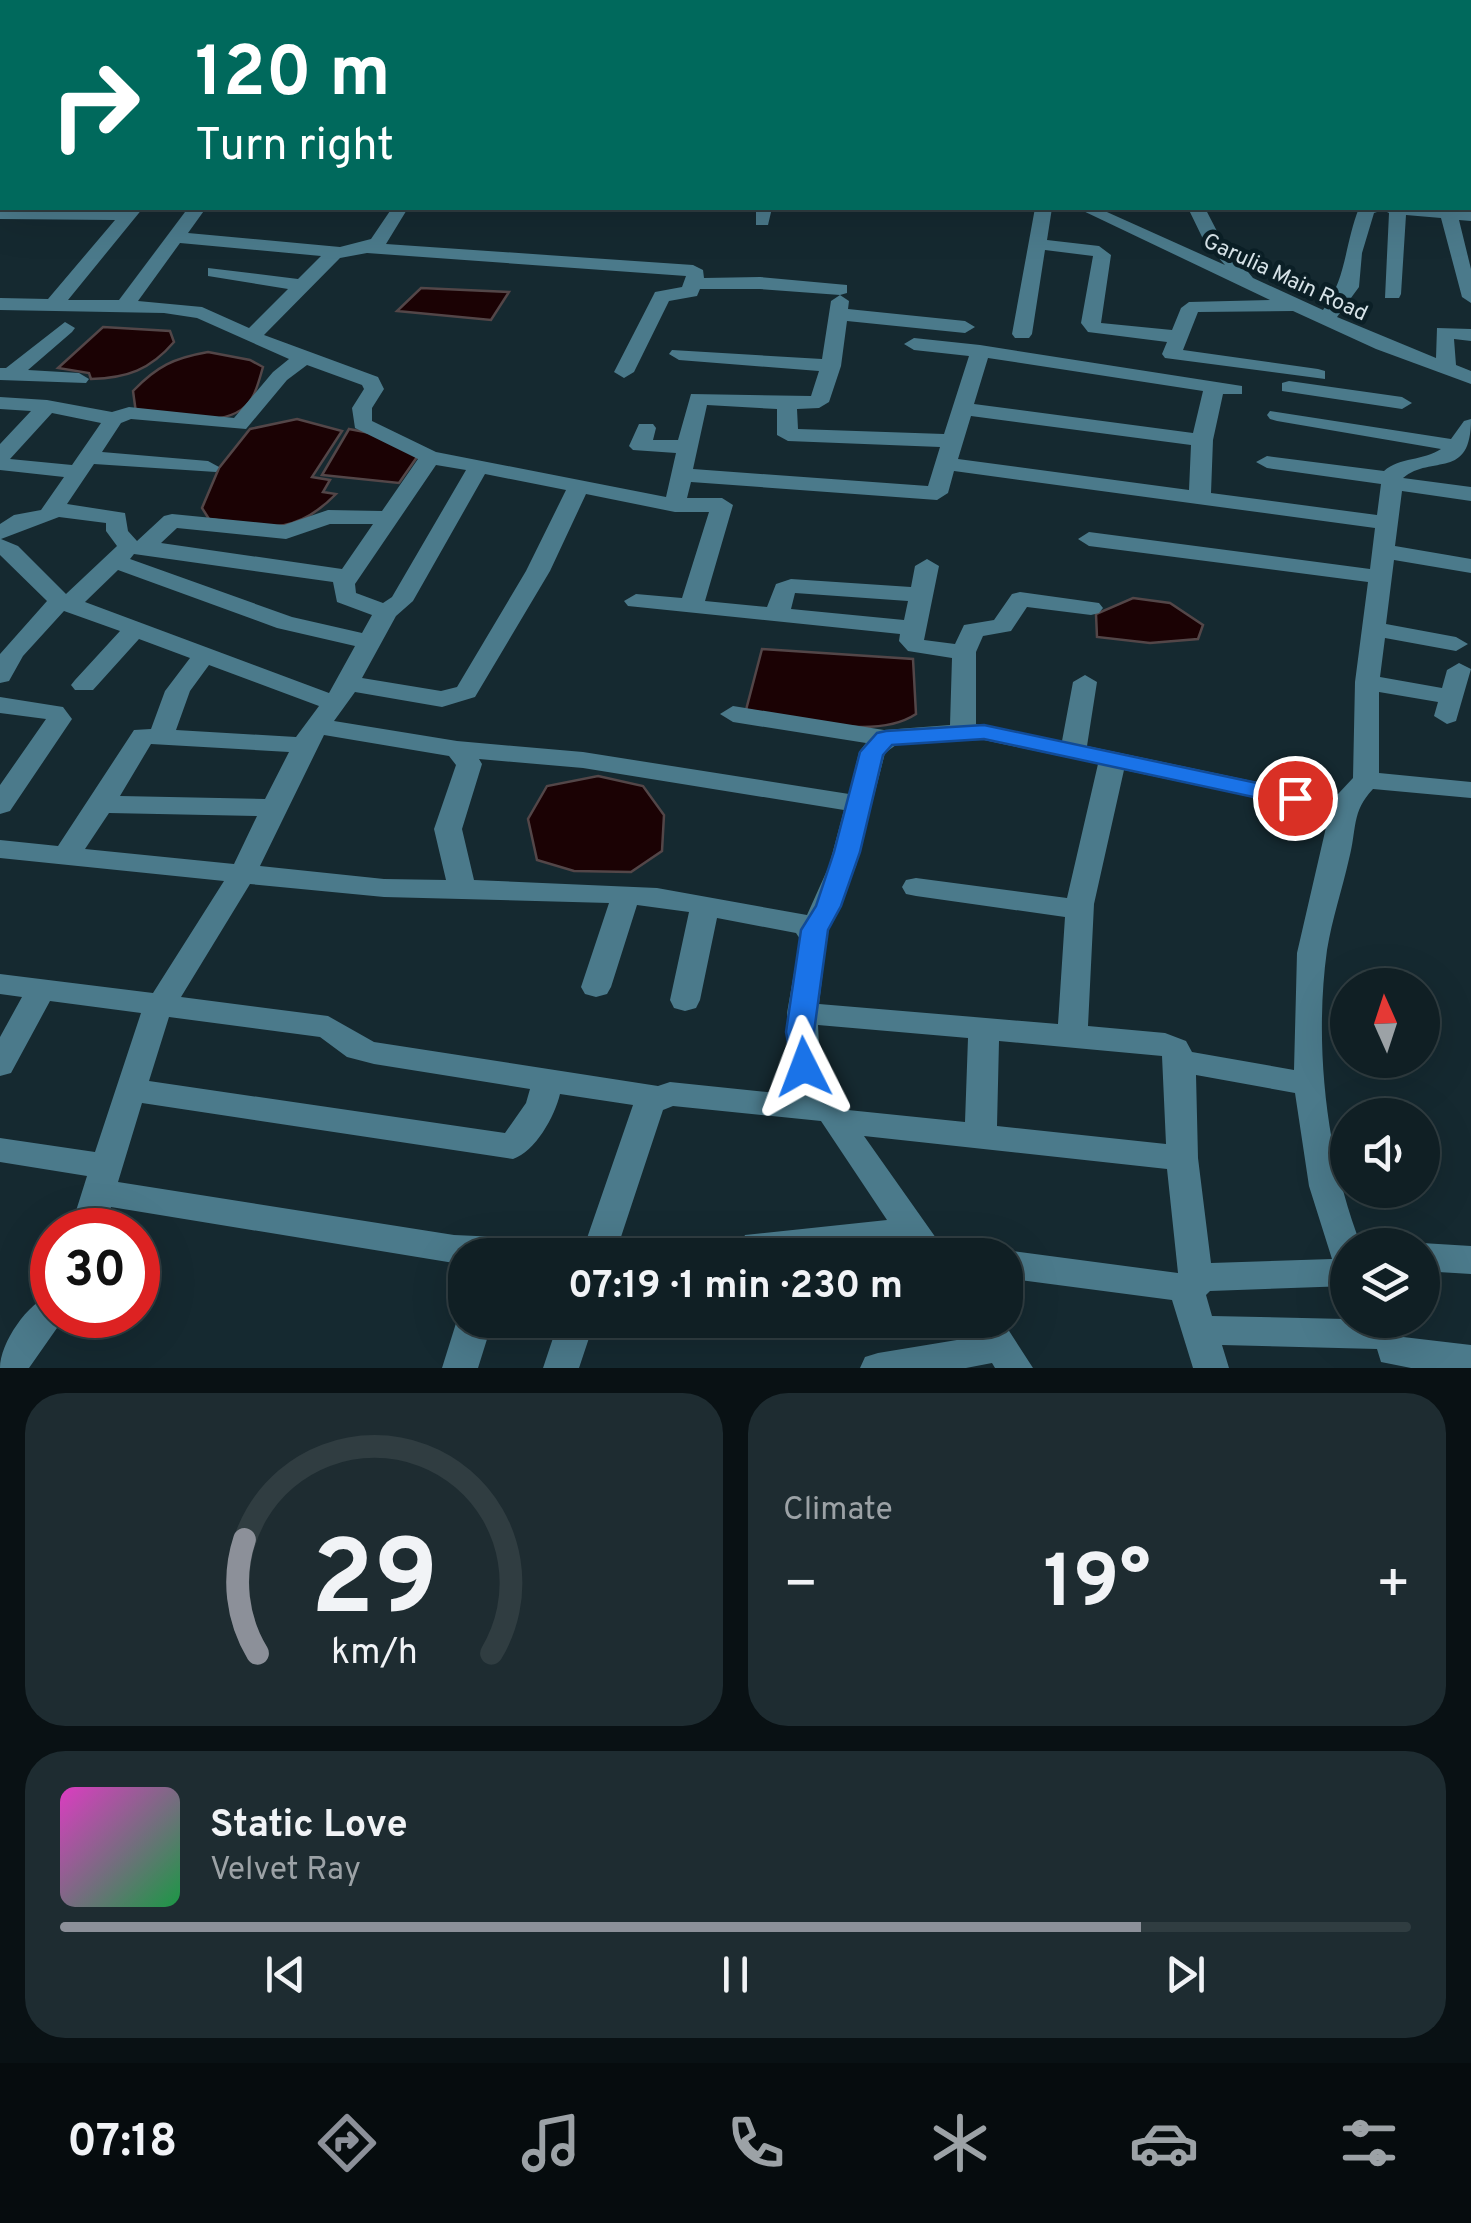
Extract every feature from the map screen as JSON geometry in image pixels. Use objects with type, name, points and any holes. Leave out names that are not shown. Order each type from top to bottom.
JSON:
[{"type":"street","points":[[125,305],[196,210]]},
{"type":"street","points":[[367,248],[378,243],[399,210]]},
{"type":"street","points":[[1022,334],[1043,210]]},
{"type":"street","name":"Garulia Main Road","points":[[1090,210],[1326,319],[1471,378]]},
{"type":"street","points":[[1198,210],[1214,241],[1250,284]]},
{"type":"street","points":[[1326,319],[1350,286],[1353,253],[1367,210]]},
{"type":"street","points":[[1392,294],[1398,210]]},
{"type":"street","points":[[1418,210],[1471,216]]},
{"type":"street","points":[[0,214],[130,211]]},
{"type":"street","points":[[54,303],[130,211]]},
{"type":"street","points":[[1449,213],[1471,298]]},
{"type":"street","points":[[176,236],[338,252],[367,248],[686,270],[696,274],[690,292],[662,296],[624,372]]},
{"type":"street","points":[[1036,244],[1099,251],[1091,323],[1095,328],[1286,371],[1318,374]]},
{"type":"street","points":[[253,334],[338,252]]},
{"type":"street","points":[[214,272],[302,285]]},
{"type":"street","points":[[694,284],[760,283],[965,327]]},
{"type":"street","points":[[675,504],[698,398],[819,402],[831,366],[840,301]]},
{"type":"street","points":[[0,304],[125,305],[202,313],[304,358],[371,381],[374,388],[362,408],[362,424],[430,457],[675,504],[722,506],[692,605]]},
{"type":"street","points":[[1166,382],[1190,308],[1202,304],[1300,307]]},
{"type":"street","points":[[5,375],[66,328]]},
{"type":"street","points":[[1446,368],[1444,332],[1471,335]]},
{"type":"street","points":[[914,344],[1225,389],[1202,440],[1200,496]]},
{"type":"street","points":[[683,475],[938,493],[980,351]]},
{"type":"street","points":[[679,354],[831,366]]},
{"type":"street","points":[[0,403],[47,406],[114,419],[129,413],[231,427],[239,425],[280,376],[304,358]]},
{"type":"street","points":[[1286,371],[1285,383],[1292,388],[1402,402]]},
{"type":"street","points":[[5,375],[79,379]]},
{"type":"street","points":[[787,403],[788,434],[950,453],[1387,523]]},
{"type":"street","points":[[0,460],[47,406]]},
{"type":"street","points":[[962,409],[1202,440]]},
{"type":"street","points":[[1277,414],[1465,435]]},
{"type":"street","points":[[0,533],[22,520],[44,519],[114,419]]},
{"type":"street","points":[[646,428],[640,446],[688,448]]},
{"type":"street","points":[[1338,1228],[1324,1178],[1313,1085],[1312,951],[1338,860],[1344,803],[1366,780],[1367,682],[1392,481],[1400,468],[1438,460],[1465,435]]},
{"type":"street","points":[[386,612],[345,597],[343,584],[430,457]]},
{"type":"street","points":[[0,460],[208,467]]},
{"type":"street","points":[[1266,462],[1471,494]]},
{"type":"street","points":[[95,1208],[152,1020],[244,871],[386,612],[401,600],[479,466]]},
{"type":"street","points":[[66,855],[103,804],[143,736],[442,699],[466,692],[538,571],[579,485]]},
{"type":"street","points":[[52,510],[117,518],[117,530],[130,552],[269,618],[370,642]]},
{"type":"street","points":[[0,676],[10,642],[172,522],[286,532],[339,515],[385,518]]},
{"type":"street","points":[[1090,540],[1381,564],[1471,566]]},
{"type":"street","points":[[0,546],[64,602],[204,655],[327,714],[457,749],[583,760],[859,804]]},
{"type":"street","points":[[130,552],[202,552],[260,565],[347,576]]},
{"type":"street","points":[[926,566],[912,644],[964,652]]},
{"type":"street","points":[[777,615],[784,590],[798,585],[921,595]]},
{"type":"street","points":[[963,732],[964,652],[973,630],[1002,626],[1020,598],[1090,608]]},
{"type":"street","points":[[636,602],[915,628]]},
{"type":"street","points":[[84,684],[135,629]]},
{"type":"street","points":[[1367,682],[1450,706],[1458,657],[1373,629]]},
{"type":"street","points":[[161,735],[178,692],[204,655]]},
{"type":"street","points":[[1074,750],[1085,682]]},
{"type":"street","points":[[0,705],[54,712],[59,719],[0,805]]},
{"type":"street","points":[[732,714],[886,738],[984,732],[1295,798],[1344,803]]},
{"type":"street","points":[[886,738],[872,752],[828,906],[814,930],[802,1014],[804,1067],[921,1238]]},
{"type":"street","points":[[457,749],[469,764],[448,829],[462,888]]},
{"type":"street","points":[[1072,1036],[1080,909],[1113,758]]},
{"type":"street","points":[[1366,780],[1471,790]]},
{"type":"street","points":[[103,804],[276,808]]},
{"type":"street","points":[[0,849],[384,888],[626,895],[803,924],[814,930]]},
{"type":"street","points":[[916,887],[1080,909]]},
{"type":"street","points":[[596,988],[626,895]]},
{"type":"street","points":[[685,1000],[705,906]]},
{"type":"street","points":[[0,984],[328,1027],[358,1049],[374,1054],[546,1082],[1182,1158]]},
{"type":"street","points":[[0,1065],[42,989]]},
{"type":"street","points":[[802,1014],[1165,1044],[1176,1050],[1180,1061],[1182,1158],[1192,1282],[1199,1330],[1211,1368]]},
{"type":"street","points":[[981,1135],[984,1028]]},
{"type":"street","points":[[1180,1061],[1313,1085]]},
{"type":"street","points":[[131,1090],[513,1146],[541,1106],[546,1082]]},
{"type":"street","points":[[604,1238],[650,1103],[656,1097]]},
{"type":"street","points":[[0,1150],[105,1179],[448,1248]]},
{"type":"street","points":[[1440,1259],[1471,1260]]},
{"type":"street","points":[[1023,1266],[1192,1282],[1330,1261]]},
{"type":"street","points":[[1199,1330],[1390,1343],[1471,1360]]},
{"type":"street","points":[[9,1368],[30,1338]]},
{"type":"street","points":[[460,1368],[469,1338]]},
{"type":"street","points":[[560,1368],[570,1338]]},
{"type":"street","points":[[878,1368],[999,1345]]},
{"type":"shaded area","points":[[421,288],[509,292],[491,320],[397,311]]},
{"type":"shaded area","points":[[103,327],[170,331],[174,342],[147,366],[116,377],[91,379],[89,373],[58,368]]},
{"type":"shaded area","points":[[208,352],[250,360],[263,367],[254,395],[243,409],[215,419],[136,413],[133,391],[150,375],[176,360]]},
{"type":"shaded area","points":[[297,419],[342,431],[312,477],[330,480],[323,492],[336,494],[306,518],[277,526],[209,519],[202,508],[219,468],[250,429]]},
{"type":"shaded area","points":[[349,429],[386,436],[417,457],[399,483],[322,475]]},
{"type":"shaded area","points":[[1133,598],[1170,603],[1203,625],[1198,639],[1150,643],[1097,637],[1096,614]]},
{"type":"shaded area","points":[[762,649],[913,659],[916,714],[899,722],[857,727],[746,710]]},
{"type":"shaded area","points":[[598,776],[643,786],[664,815],[662,851],[631,872],[574,871],[537,860],[528,819],[547,786]]},
{"type":"route","points":[[804,1067],[800,1032],[814,930],[828,906],[847,852],[872,752],[886,738],[896,734],[984,732],[1295,798]]}]
